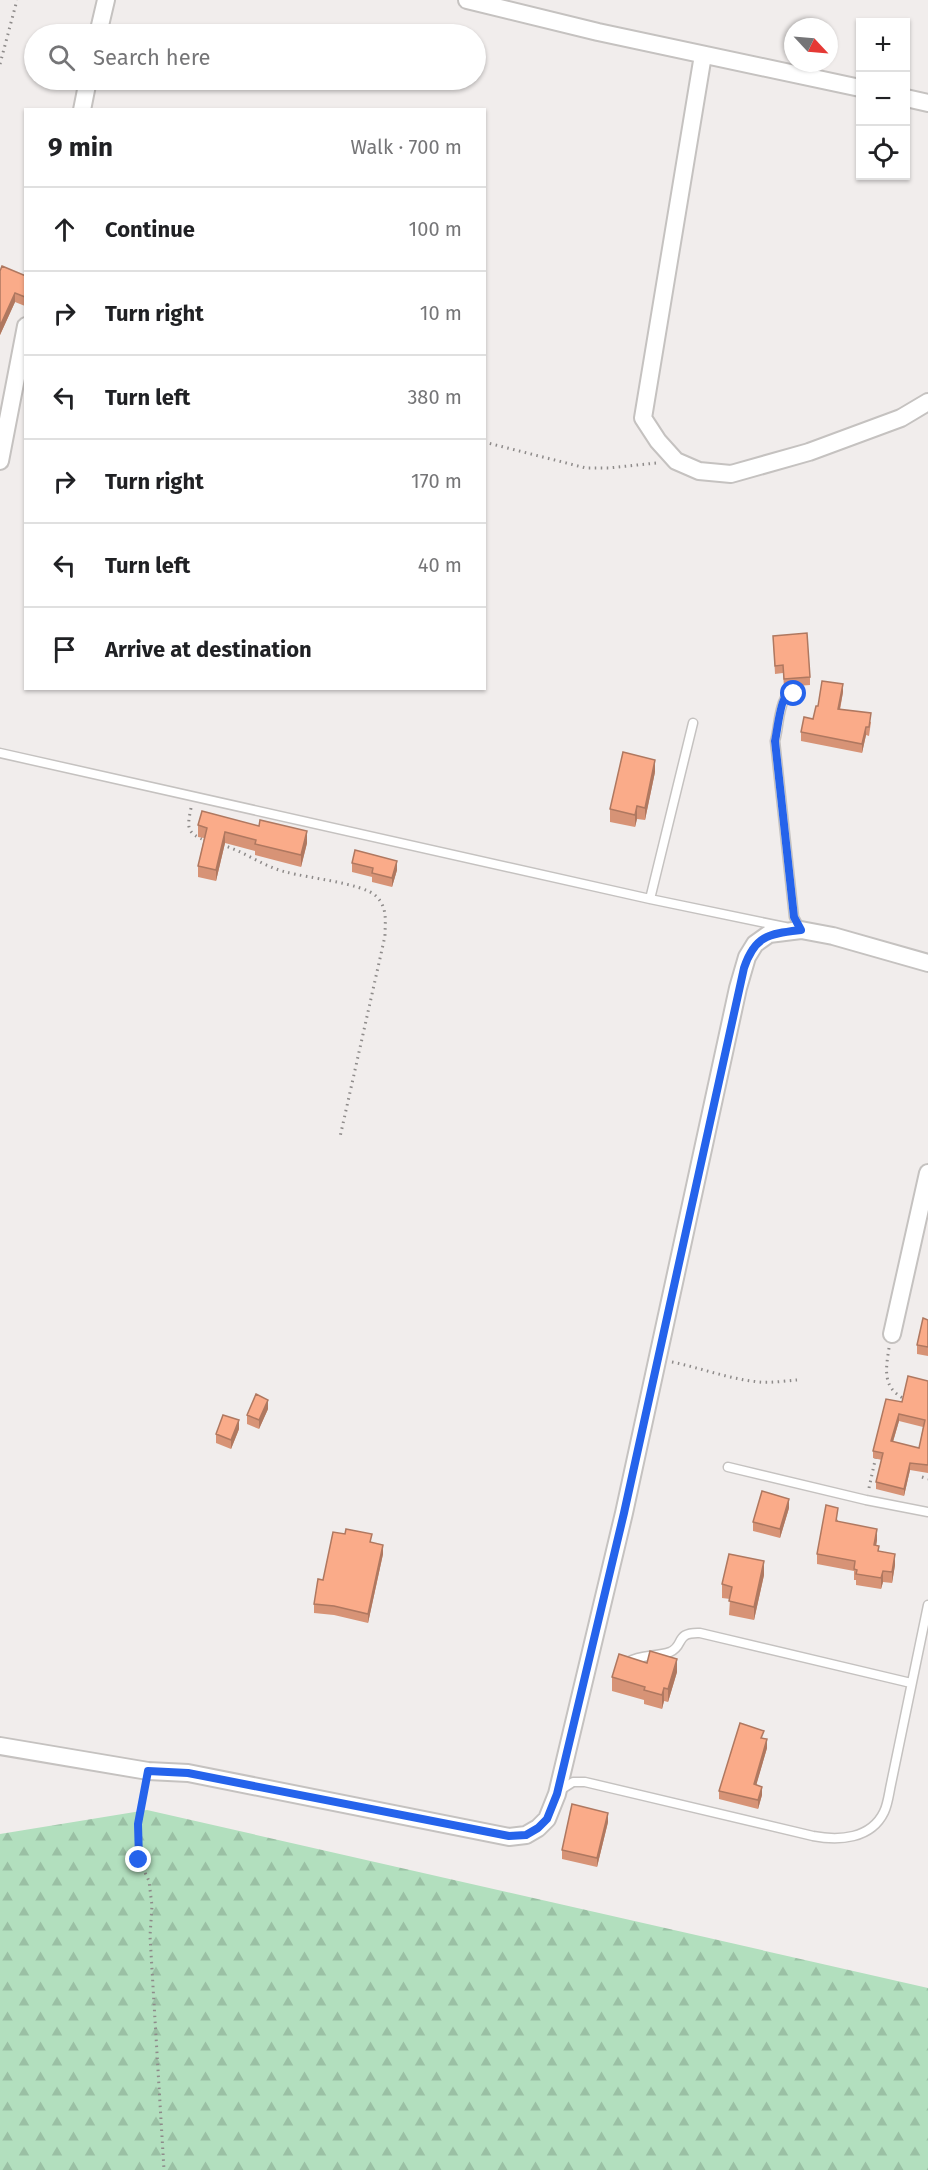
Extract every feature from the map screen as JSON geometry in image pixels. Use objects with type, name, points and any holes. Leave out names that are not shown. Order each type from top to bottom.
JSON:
[{"type":"street","points":[[101,24],[106,0]]},
{"type":"street","points":[[467,0],[703,55],[856,87]]},
{"type":"street","points":[[703,55],[643,418],[658,441],[676,461],[699,471],[731,474],[809,452],[901,418],[928,402]]},
{"type":"street","points":[[82,108],[86,90]]},
{"type":"street","points":[[910,99],[928,103]]},
{"type":"street","points":[[0,461],[24,336]]},
{"type":"street","points":[[0,1746],[148,1771],[188,1773],[509,1836],[526,1835],[538,1828],[547,1819],[557,1794],[624,1513],[744,968],[754,944],[769,934],[801,930],[833,936],[928,963]]},
{"type":"street","points":[[891,1334],[928,1173]]},
{"type":"lane","points":[[794,694],[785,698],[781,706],[775,741],[794,917],[801,930]]},
{"type":"lane","points":[[650,899],[693,723]]},
{"type":"lane","points":[[0,753],[650,899],[801,930]]},
{"type":"lane","points":[[728,1467],[866,1500],[928,1512]]},
{"type":"lane","points":[[557,1794],[564,1786],[573,1782],[585,1782],[828,1839],[860,1834],[875,1824],[884,1812],[928,1605]]},
{"type":"lane","points":[[628,1662],[635,1658],[672,1651],[681,1638],[689,1633],[700,1633],[911,1683]]},
{"type":"path","points":[[0,64],[17,0]]},
{"type":"path","points":[[486,443],[586,468],[676,461]]},
{"type":"path","points":[[193,797],[187,826],[191,833],[203,840],[235,849],[284,872],[360,888],[374,894],[382,903],[386,914],[385,936],[340,1137]]},
{"type":"path","points":[[891,1334],[887,1377],[894,1393],[903,1398]]},
{"type":"path","points":[[658,1359],[702,1368],[732,1378],[762,1383],[797,1380]]},
{"type":"path","points":[[866,1500],[878,1450]]},
{"type":"path","points":[[922,1477],[928,1479]]},
{"type":"path","points":[[148,1771],[138,1824],[139,1860],[149,1881],[152,1906],[150,1936],[164,2170]]},
{"type":"green space","points":[[147,1810],[928,1988],[928,2170],[0,2170],[0,1834]]},
{"type":"building","points":[[2,266],[24,275],[24,297],[15,293],[0,326],[0,271]]},
{"type":"building","points":[[807,633],[810,677],[784,679],[783,665],[775,666],[773,636]]},
{"type":"building","points":[[822,681],[843,684],[838,709],[871,713],[869,727],[866,727],[862,744],[801,732],[804,717],[813,719],[816,706],[818,706]]},
{"type":"building","points":[[623,752],[655,760],[645,808],[637,806],[635,815],[610,809]]},
{"type":"building","points":[[202,811],[259,826],[260,820],[307,831],[301,855],[255,844],[256,840],[225,832],[216,870],[198,866],[207,828],[198,825]]},
{"type":"building","points":[[355,850],[397,861],[392,878],[372,873],[373,868],[352,863]]},
{"type":"building","points":[[923,1318],[928,1320],[928,1347],[917,1345]]},
{"type":"building","points":[[908,1376],[928,1381],[928,1465],[910,1463],[904,1489],[876,1482],[883,1453],[873,1451],[886,1399],[902,1402]],"holes":[[[899,1414],[925,1420],[919,1448],[891,1441]]]},
{"type":"building","points":[[256,1394],[268,1400],[259,1420],[247,1415]]},
{"type":"building","points":[[223,1415],[239,1420],[231,1440],[216,1434]]},
{"type":"building","points":[[762,1491],[789,1499],[780,1529],[753,1522]]},
{"type":"building","points":[[826,1505],[838,1508],[836,1521],[877,1529],[874,1545],[879,1546],[878,1551],[895,1554],[892,1572],[883,1571],[881,1578],[856,1574],[855,1561],[817,1554]]},
{"type":"building","points":[[346,1529],[372,1534],[370,1542],[383,1545],[368,1614],[314,1604],[318,1579],[323,1580],[333,1532],[345,1534]]},
{"type":"building","points":[[729,1554],[764,1561],[754,1607],[729,1601],[732,1587],[722,1584]]},
{"type":"building","points":[[650,1651],[677,1659],[668,1689],[664,1688],[662,1695],[612,1677],[619,1654],[647,1663]]},
{"type":"building","points":[[740,1723],[764,1731],[761,1738],[767,1739],[754,1784],[762,1787],[758,1800],[719,1791]]},
{"type":"building","points":[[572,1804],[608,1813],[597,1858],[562,1850]]},
{"type":"route","points":[[139,1860],[138,1824],[148,1771],[188,1773],[509,1836],[526,1835],[547,1819],[557,1794],[571,1741],[624,1513],[738,988],[747,957],[754,944],[769,934],[801,930],[794,917],[775,741],[781,706],[785,698],[794,694]]}]
